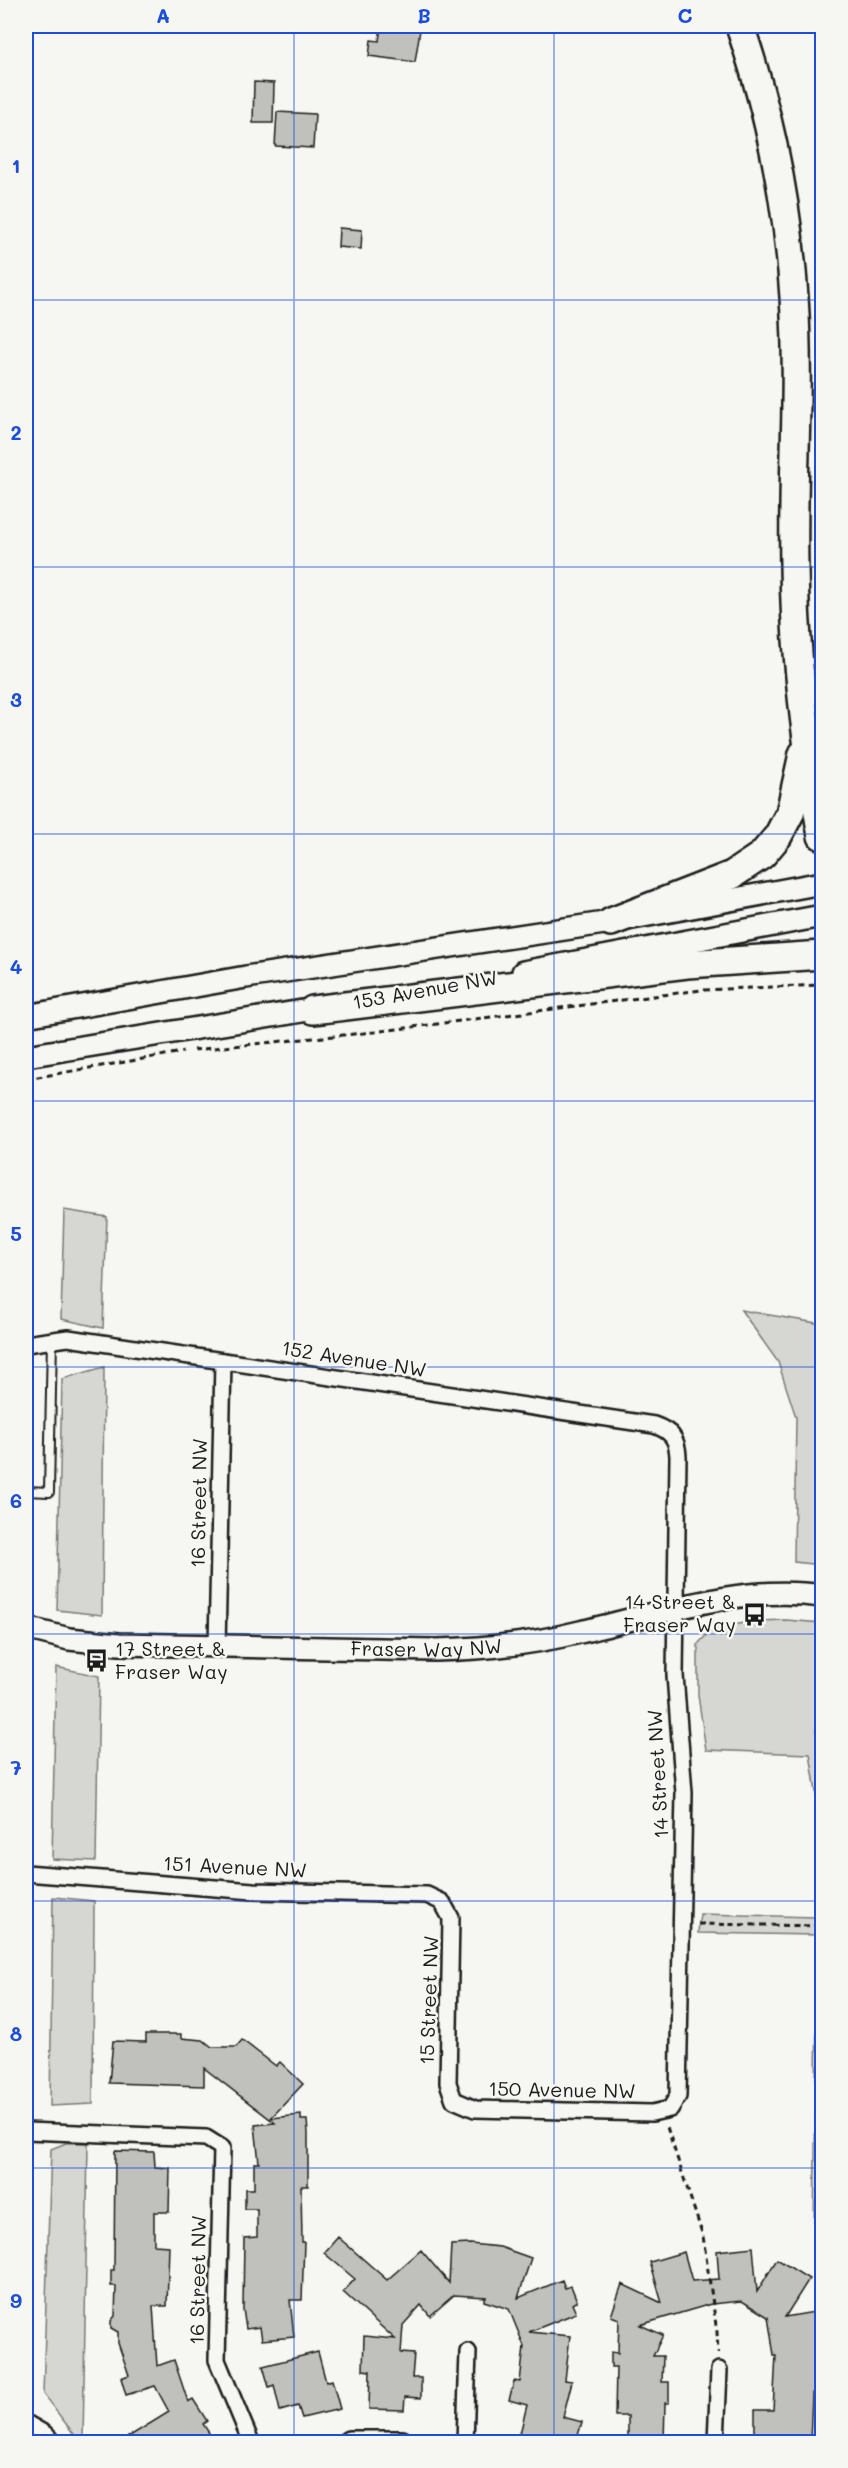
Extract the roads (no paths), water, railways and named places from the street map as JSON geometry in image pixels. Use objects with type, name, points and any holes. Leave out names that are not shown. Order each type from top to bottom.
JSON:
[{"type":"highway","points":[[740,26],[766,113],[788,232],[794,299],[794,566],[799,676],[822,836]]},
{"type":"highway","points":[[611,922],[732,874],[762,855],[778,836],[790,813],[807,735]]},
{"type":"highway","points":[[313,1010],[687,964],[822,955]]},
{"type":"main road","name":"153 Avenue NW","points":[[26,1016],[246,977],[611,922],[822,883]]},
{"type":"main road","name":"153 Avenue NW","points":[[26,1056],[313,1010],[822,916]]},
{"type":"main road","name":"Fraser Way NW","points":[[26,1628],[69,1639],[94,1642],[435,1650],[488,1648],[568,1635],[723,1598],[754,1594],[822,1596]]},
{"type":"main road","points":[[349,2442],[402,2442]]},
{"type":"street","name":"152 Avenue NW","points":[[26,1344],[68,1338],[654,1425],[673,1436]]},
{"type":"street","name":"16 Street NW","points":[[217,1646],[223,1361]]},
{"type":"street","name":"14 Street NW","points":[[666,2110],[678,2096],[680,2087],[684,1793],[676,1703],[678,1456],[677,1444],[673,1436]]},
{"type":"street","name":"151 Avenue NW","points":[[26,1873],[253,1891],[417,1894],[442,1902]]},
{"type":"street","name":"15 Street NW","points":[[442,1902],[448,1909],[452,1926],[448,2083],[454,2100]]},
{"type":"street","name":"150 Avenue NW","points":[[454,2100],[475,2109],[652,2113],[666,2110]]},
{"type":"street","name":"16 Street NW","points":[[26,2131],[206,2138],[222,2148],[217,2360],[251,2442]]},
{"type":"street","points":[[465,2442],[468,2352]]},
{"type":"street","points":[[717,2442],[719,2370]]},
{"type":"street","points":[[26,2423],[45,2434],[53,2442]]},
{"type":"lane","points":[[26,1491],[49,1491],[52,1339]]},
{"type":"place","name":"14 Street & Fraser Way","points":[[754,1614]]},
{"type":"place","name":"17 Street & Fraser Way","points":[[97,1661]]}]
